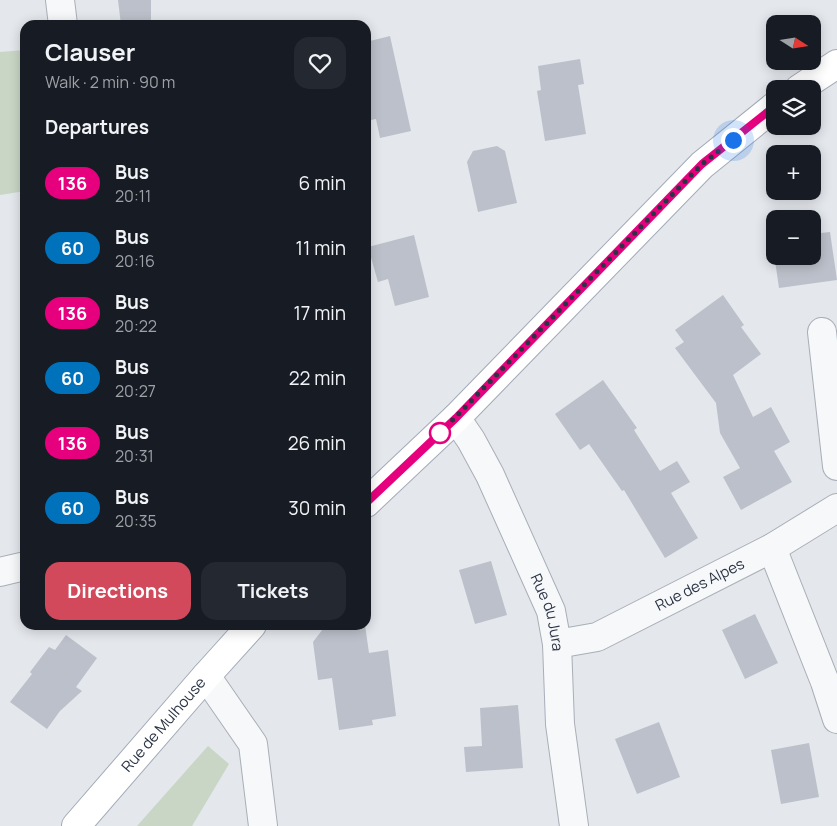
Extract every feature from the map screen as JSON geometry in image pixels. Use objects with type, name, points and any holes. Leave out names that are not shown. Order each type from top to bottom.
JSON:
[{"type":"main road","points":[[813,80],[837,64]]},
{"type":"main road","points":[[371,498],[456,418],[702,164],[766,113]]},
{"type":"main road","name":"Rue de Mulhouse","points":[[76,826],[247,630]]},
{"type":"street","points":[[60,0],[62,20]]},
{"type":"street","points":[[822,332],[837,466]]},
{"type":"street","name":"Rue du Jura","points":[[456,418],[471,440],[490,475],[551,611],[557,644],[560,724],[574,826]]},
{"type":"street","name":"Rue des Alpes","points":[[557,644],[597,637],[772,548],[837,508]]},
{"type":"street","points":[[772,548],[825,682],[837,719]]},
{"type":"street","points":[[0,572],[20,567]]},
{"type":"street","points":[[206,676],[253,744],[263,826]]},
{"type":"green space","points":[[20,50],[20,192],[0,195],[0,52]]},
{"type":"green space","points":[[208,746],[229,764],[192,826],[137,826]]},
{"type":"building","points":[[118,0],[151,0],[151,20],[120,20]]},
{"type":"building","points":[[390,36],[411,131],[380,138],[376,119],[371,120],[371,41]]},
{"type":"building","points":[[580,59],[584,84],[578,85],[586,134],[545,141],[537,91],[541,90],[538,66]]},
{"type":"building","points":[[497,146],[505,151],[517,203],[478,212],[467,162],[473,151]]},
{"type":"building","points":[[830,232],[837,280],[779,288],[776,265],[821,265],[821,233]]},
{"type":"building","points":[[414,235],[429,297],[395,306],[388,279],[378,282],[371,258],[371,246]]},
{"type":"building","points":[[723,295],[744,325],[741,327],[761,354],[733,375],[753,417],[771,407],[790,442],[774,451],[792,482],[741,510],[723,477],[740,468],[720,433],[716,403],[675,348],[684,342],[675,330]]},
{"type":"building","points":[[603,380],[637,428],[634,430],[660,471],[677,461],[690,482],[671,493],[698,538],[665,558],[624,490],[622,491],[589,444],[580,450],[555,414]]},
{"type":"building","points":[[491,561],[507,615],[475,624],[459,570]]},
{"type":"building","points":[[755,614],[778,663],[745,679],[722,630]]},
{"type":"building","points":[[322,630],[366,630],[369,653],[388,650],[396,716],[372,720],[373,725],[339,730],[332,678],[318,680],[313,642]]},
{"type":"building","points":[[66,635],[97,658],[76,687],[82,691],[60,711],[47,729],[10,702],[32,674],[30,672],[49,647],[55,650]]},
{"type":"building","points":[[518,705],[523,768],[466,772],[464,747],[482,746],[480,708]]},
{"type":"building","points":[[659,722],[680,777],[637,794],[615,739]]},
{"type":"building","points":[[809,743],[819,797],[781,804],[771,750]]},
{"type":"bus line","name":"136","points":[[371,498],[456,418],[702,164],[766,113]]},
{"type":"route","points":[[440,433],[702,164],[733,140]]}]
